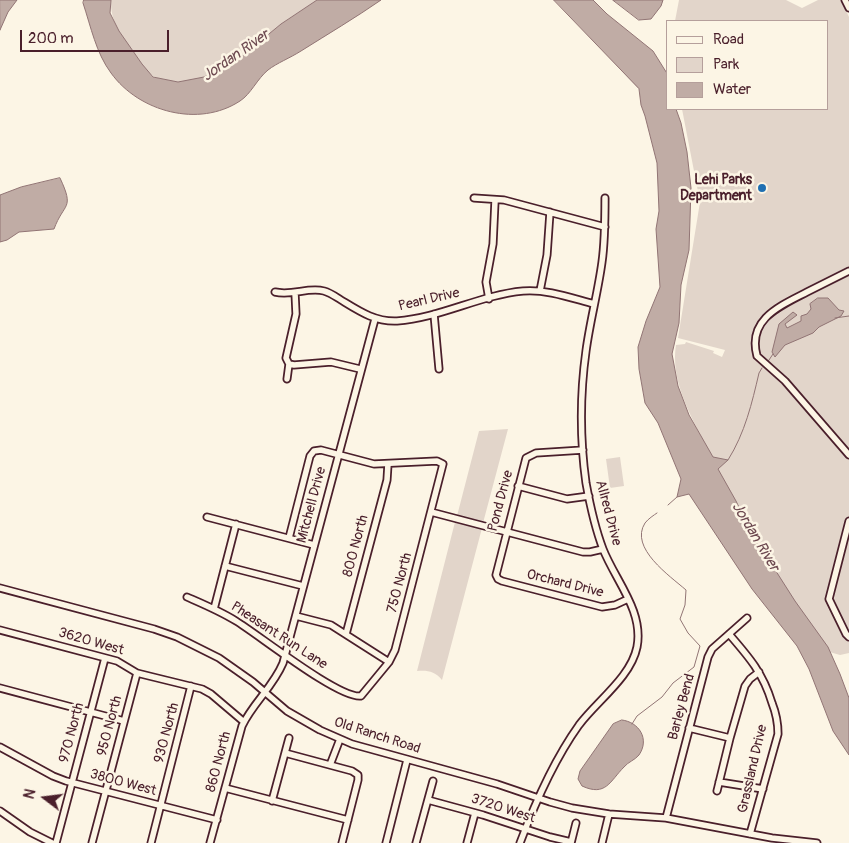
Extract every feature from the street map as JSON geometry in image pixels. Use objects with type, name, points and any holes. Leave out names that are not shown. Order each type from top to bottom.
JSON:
[{"type":"street","points":[[845,0],[849,8]]},
{"type":"street","points":[[474,198],[495,201],[504,200],[605,227]]},
{"type":"street","name":"Allred Drive","points":[[520,843],[558,760],[575,731],[623,675],[633,658],[638,640],[634,614],[603,549],[589,496],[583,450],[584,367],[602,267],[605,198]]},
{"type":"street","points":[[489,298],[486,282],[493,249],[495,201]]},
{"type":"street","points":[[540,291],[547,255],[550,212]]},
{"type":"street","points":[[849,271],[772,311],[758,329],[755,343],[757,356],[785,381],[849,455]]},
{"type":"street","name":"Pearl Drive","points":[[275,292],[295,294],[317,290],[327,292],[368,316],[400,321],[434,314],[515,292],[540,291],[594,304]]},
{"type":"street","points":[[287,379],[289,364],[286,358],[296,314],[295,294]]},
{"type":"street","points":[[434,314],[439,369]]},
{"type":"street","name":"Mitchell Drive","points":[[264,693],[279,673],[285,656],[374,318]]},
{"type":"street","points":[[289,364],[331,362],[360,369]]},
{"type":"street","points":[[289,538],[310,456],[314,450],[321,450],[374,464],[388,464]]},
{"type":"street","name":"Pond Drive","points":[[497,577],[496,571],[525,460],[530,454],[538,452],[583,450]]},
{"type":"street","name":"750 North","points":[[357,696],[364,694],[389,662],[397,644],[443,464],[437,460],[388,464]]},
{"type":"street","name":"800 North","points":[[346,634],[387,480],[388,464]]},
{"type":"street","points":[[518,486],[567,499],[589,496]]},
{"type":"street","points":[[431,512],[583,552],[603,549]]},
{"type":"street","points":[[207,517],[314,545]]},
{"type":"street","points":[[849,522],[830,599],[849,637]]},
{"type":"street","points":[[214,609],[236,524]]},
{"type":"street","points":[[225,566],[304,586]]},
{"type":"street","name":"Orchard Drive","points":[[497,577],[502,581],[602,607],[612,606],[628,599]]},
{"type":"street","name":"Old Ranch Road","points":[[0,588],[177,637],[220,658],[288,711],[340,739],[370,750],[490,782],[572,808],[609,814],[666,818],[796,842],[817,843]]},
{"type":"street","name":"Pheasant Run Lane","points":[[187,597],[214,609],[245,627],[285,656],[336,688],[357,696]]},
{"type":"street","points":[[296,616],[331,626],[389,662]]},
{"type":"street","name":"Barley Bend","points":[[666,818],[710,653],[747,618]]},
{"type":"street","name":"3620 West","points":[[0,630],[117,661],[137,673],[208,692],[244,722]]},
{"type":"street","name":"Grassland Drive","points":[[729,634],[760,672],[768,690],[778,724],[778,734],[750,834]]},
{"type":"street","name":"970 North","points":[[56,843],[105,658]]},
{"type":"street","points":[[717,791],[745,686],[750,679],[760,672]]},
{"type":"street","name":"950 North","points":[[92,843],[137,673]]},
{"type":"street","name":"930 North","points":[[151,843],[191,686]]},
{"type":"street","points":[[0,688],[124,721]]},
{"type":"street","name":"860 North","points":[[210,843],[244,722],[264,693]]},
{"type":"street","points":[[689,728],[730,738]]},
{"type":"street","points":[[272,801],[289,738]]},
{"type":"street","points":[[330,765],[340,739]]},
{"type":"street","name":"3800 West","points":[[0,747],[53,776],[216,820]]},
{"type":"street","points":[[284,753],[352,771],[358,777],[342,843]]},
{"type":"street","points":[[386,843],[407,760]]},
{"type":"street","points":[[416,843],[432,781]]},
{"type":"street","points":[[719,782],[763,789]]},
{"type":"street","points":[[225,788],[348,820]]},
{"type":"street","name":"3720 West","points":[[428,800],[571,842]]},
{"type":"street","points":[[0,811],[30,832],[52,843]]},
{"type":"street","points":[[467,843],[475,813]]},
{"type":"street","points":[[602,843],[609,814]]},
{"type":"street","points":[[571,842],[576,823]]},
{"type":"green space","points":[[111,0],[317,0],[284,22],[222,69],[206,77],[172,82],[155,77],[141,64],[118,29],[112,15]]},
{"type":"green space","points":[[679,0],[786,0],[802,8],[818,0],[841,0],[849,17],[849,653],[840,655],[826,651],[747,536],[697,444],[700,434],[681,391],[675,357],[676,345],[685,344],[686,342],[714,351],[713,353],[722,357],[725,350],[678,338],[700,202],[682,110],[829,110],[829,20],[675,20]]},
{"type":"green space","points":[[508,429],[483,523],[457,516],[479,431]]},
{"type":"green space","points":[[620,457],[624,486],[610,488],[606,459]]},
{"type":"green space","points":[[455,522],[482,528],[442,680],[431,672],[417,671]]},
{"type":"water","points":[[0,0],[17,0],[8,12],[0,30]]},
{"type":"water","points":[[84,0],[111,0],[110,13],[119,31],[142,64],[153,77],[178,82],[204,77],[235,62],[281,24],[317,0],[381,0],[268,70],[240,101],[224,109],[189,114],[171,112],[153,106],[137,98],[123,87],[101,57],[94,40],[83,3]]},
{"type":"water","points":[[554,0],[593,0],[607,14],[653,51],[666,72],[666,110],[676,110],[681,123],[687,152],[691,188],[689,250],[681,285],[679,323],[672,354],[678,386],[689,415],[713,457],[728,460],[718,469],[751,532],[795,601],[828,647],[849,698],[849,755],[833,731],[809,669],[797,646],[752,589],[689,494],[677,497],[681,479],[658,423],[645,403],[639,369],[638,347],[660,287],[656,229],[659,211],[657,163],[641,105],[639,89]]},
{"type":"water","points":[[613,0],[663,0],[661,6],[651,19],[639,20]]},
{"type":"water","points":[[60,178],[67,201],[54,229],[19,232],[0,242],[0,195],[21,187]]},
{"type":"water","points":[[818,298],[828,298],[839,310],[844,311],[841,316],[819,327],[813,333],[785,345],[775,357],[772,352],[779,324],[793,312],[797,315],[785,324],[787,328],[801,321],[801,316],[807,314],[811,309],[810,304]]},
{"type":"water","points":[[622,720],[633,724],[641,732],[643,743],[639,755],[602,789],[590,789],[582,786],[578,779],[580,771],[613,724]]},
{"type":"waterway","points":[[835,318],[849,316]]},
{"type":"waterway","points":[[767,363],[773,354]]},
{"type":"waterway","points":[[728,460],[743,429],[762,368]]},
{"type":"waterway","points":[[668,505],[677,497]]},
{"type":"waterway","points":[[632,724],[637,716],[662,697],[673,683],[694,667],[700,646],[688,633],[680,619],[685,605],[686,590],[654,561],[642,542],[642,532],[645,523],[657,513]]},
{"type":"place","name":"Lehi Parks Department","points":[[762,188]]},
{"type":"water label","name":"Jordan River","points":[[236,56]]},
{"type":"water label","name":"Jordan River","points":[[755,537]]}]
